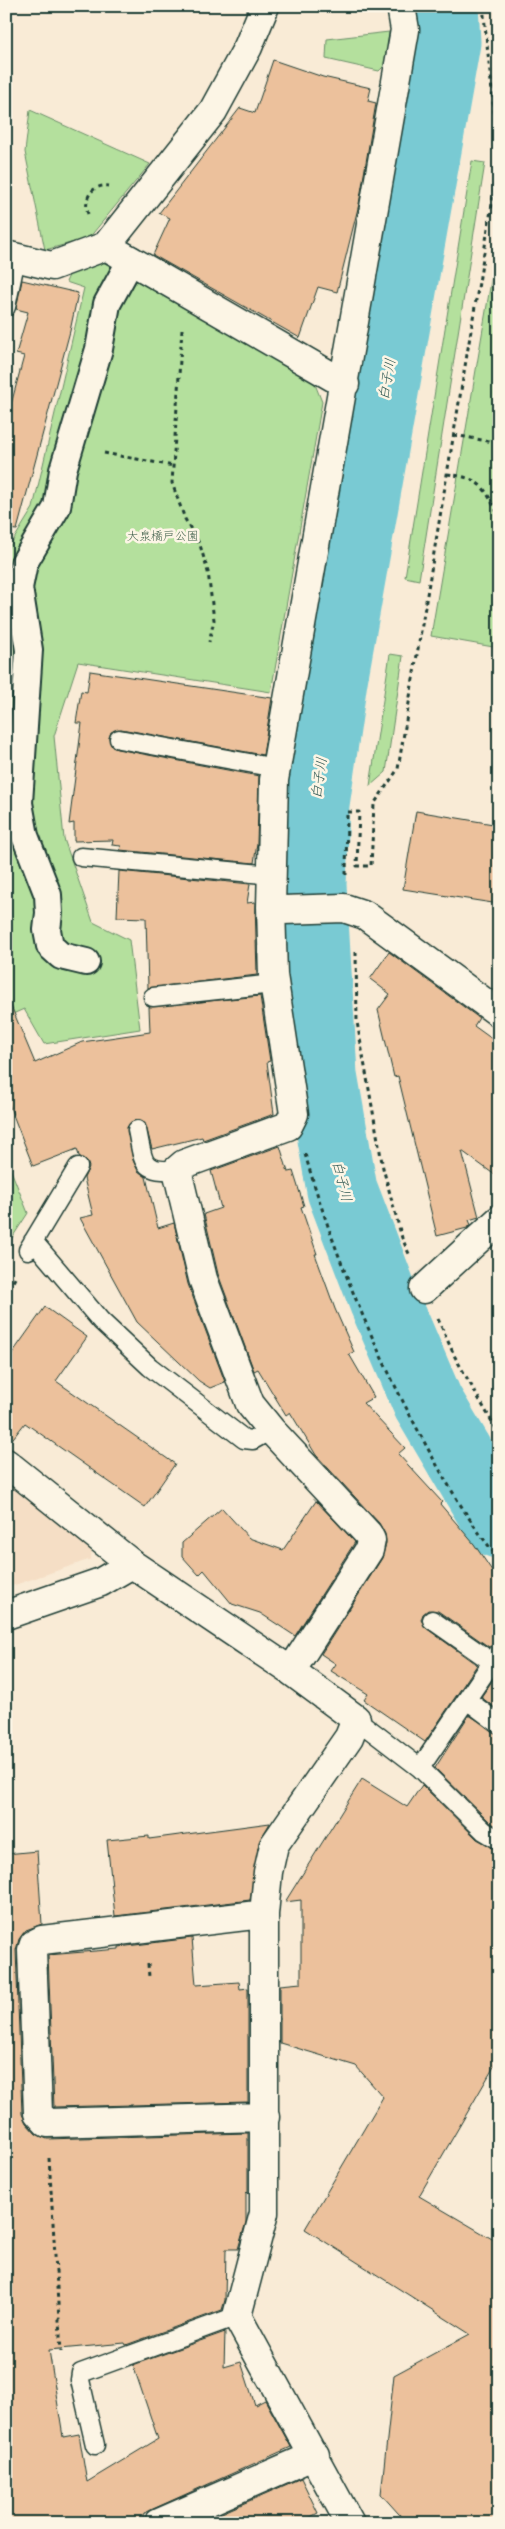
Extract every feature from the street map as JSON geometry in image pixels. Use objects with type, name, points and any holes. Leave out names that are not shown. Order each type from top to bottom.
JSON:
[{"type":"street","points":[[11,257],[52,266],[106,246],[214,111],[248,47],[265,6]]},
{"type":"street","points":[[291,1671],[369,1550],[371,1540],[368,1534],[271,1430],[250,1404],[203,1279],[177,1170],[184,1164],[288,1126],[294,1114],[274,984],[277,909],[272,875],[276,768],[345,384],[405,30],[401,6]]},
{"type":"street","points":[[106,246],[345,384]]},
{"type":"street","points":[[86,962],[61,956],[50,946],[47,930],[50,913],[48,895],[25,836],[19,803],[29,650],[19,588],[24,563],[57,507],[64,470],[99,349],[107,304],[131,260]]},
{"type":"street","points":[[277,909],[350,910],[365,915],[499,1013]]},
{"type":"street","points":[[424,1290],[499,1220]]},
{"type":"street","points":[[6,1463],[132,1564],[291,1671],[356,1719],[348,1738],[274,1845],[268,1872],[264,1914],[264,2213],[237,2316],[315,2455],[350,2523]]},
{"type":"street","points":[[6,1615],[101,1582],[132,1564]]},
{"type":"street","points":[[264,1914],[42,1940],[34,1944],[38,2113],[46,2123],[265,2117]]},
{"type":"street","points":[[159,2523],[315,2455]]},
{"type":"lane","points":[[6,307],[11,257]]},
{"type":"lane","points":[[119,740],[276,768]]},
{"type":"lane","points":[[81,857],[272,875]]},
{"type":"lane","points":[[153,997],[274,984]]},
{"type":"lane","points":[[137,1130],[143,1161],[148,1167],[156,1171],[177,1170]]},
{"type":"lane","points":[[78,1167],[30,1246],[101,1321],[150,1368],[244,1439],[252,1440],[271,1430]]},
{"type":"lane","points":[[420,1768],[495,1657],[432,1620]]},
{"type":"lane","points":[[467,1700],[499,1724]]},
{"type":"lane","points":[[356,1719],[420,1768],[484,1831],[499,1840]]},
{"type":"lane","points":[[95,2445],[79,2375],[88,2369],[237,2316]]},
{"type":"path","points":[[483,6],[499,158]]},
{"type":"path","points":[[499,162],[398,770],[374,804],[371,866],[357,866],[359,812],[347,812],[346,887],[350,910],[358,1032],[383,1168],[402,1238],[455,1357],[499,1434]]},
{"type":"path","points":[[190,295],[182,331],[172,483],[185,519],[200,546],[208,572],[214,620],[210,642]]},
{"type":"path","points":[[454,435],[499,443]]},
{"type":"path","points":[[71,448],[174,466]]},
{"type":"path","points":[[447,474],[468,476],[479,484],[487,494],[499,517]]},
{"type":"path","points":[[292,1121],[298,1132],[316,1195],[363,1317],[395,1388],[437,1465],[487,1545],[499,1559]]},
{"type":"path","points":[[46,2123],[62,2365],[79,2375]]},
{"type":"shaded area","points":[[6,1477],[92,1539],[91,1559],[6,1588]]},
{"type":"green space","points":[[389,32],[386,64],[379,71],[326,59],[327,39]]},
{"type":"green space","points":[[30,110],[150,164],[89,238],[45,250],[25,152]]},
{"type":"green space","points":[[472,161],[485,163],[419,580],[405,577]]},
{"type":"green space","points":[[499,234],[499,648],[431,636]]},
{"type":"green space","name":"大泉橋戸公園","points":[[101,261],[313,379],[322,402],[271,692],[78,662],[54,736],[64,839],[93,922],[129,940],[140,1029],[44,1044],[24,1009],[6,1017],[6,552],[33,508],[84,288],[66,282],[71,271]]},
{"type":"green space","points":[[390,654],[403,656],[386,772],[370,786]]},
{"type":"green space","points":[[6,1158],[28,1213],[6,1247]]},
{"type":"building","points":[[273,60],[323,77],[371,88],[368,101],[376,103],[359,204],[337,292],[318,287],[300,338],[153,255],[170,218],[159,213],[240,108],[255,113]]},
{"type":"building","points":[[22,280],[78,293],[70,331],[17,530],[6,529],[6,423],[24,356],[16,354],[28,312],[16,309]]},
{"type":"building","points":[[90,671],[272,698],[263,755],[121,729],[111,732],[109,738],[112,747],[117,749],[259,776],[257,843],[254,863],[120,850],[121,846],[112,845],[113,840],[74,841],[74,823],[69,824],[82,723],[76,723],[81,691],[87,692]]},
{"type":"building","points":[[416,811],[499,825],[499,904],[403,889]]},
{"type":"building","points":[[119,871],[250,884],[247,903],[255,902],[257,975],[148,988],[146,918],[117,917]]},
{"type":"building","points":[[389,952],[479,1018],[474,1026],[499,1044],[499,1178],[462,1151],[479,1217],[469,1220],[471,1225],[467,1228],[437,1236],[398,1076],[394,1077],[378,1010],[390,994],[370,979]]},
{"type":"building","points":[[6,994],[35,1063],[82,1042],[150,1032],[149,1007],[260,996],[270,1061],[267,1062],[274,1114],[203,1140],[202,1137],[152,1149],[145,1123],[134,1120],[127,1127],[133,1160],[138,1171],[146,1177],[158,1228],[174,1223],[188,1284],[225,1382],[210,1388],[199,1381],[137,1322],[80,1218],[93,1215],[84,1178],[89,1167],[87,1161],[79,1156],[77,1149],[33,1166],[6,1097]]},
{"type":"building","points":[[280,1146],[288,1172],[293,1171],[304,1206],[301,1207],[317,1254],[315,1254],[335,1309],[354,1352],[349,1354],[374,1397],[363,1403],[405,1448],[398,1454],[442,1502],[440,1504],[474,1544],[499,1581],[499,1642],[489,1647],[438,1611],[428,1610],[423,1614],[421,1620],[426,1628],[477,1665],[425,1742],[364,1700],[368,1694],[331,1671],[336,1664],[321,1654],[382,1558],[386,1543],[385,1534],[379,1523],[316,1455],[290,1412],[286,1415],[258,1369],[254,1371],[218,1274],[204,1214],[221,1208],[211,1171]]},
{"type":"building","points":[[45,1307],[87,1337],[56,1381],[175,1464],[145,1507],[25,1423],[6,1447],[6,1362]]},
{"type":"building","points":[[316,1501],[355,1542],[295,1636],[260,1613],[232,1604],[204,1570],[199,1575],[182,1556],[182,1543],[222,1508],[249,1538],[283,1550]]},
{"type":"building","points":[[499,1671],[499,1711],[481,1697]]},
{"type":"building","points":[[469,1715],[499,1734],[499,1827],[491,1823],[435,1768]]},
{"type":"building","points":[[362,1779],[407,1807],[422,1785],[477,1839],[499,1851],[499,2058],[419,2196],[499,2243],[499,2523],[407,2523],[381,2494],[394,2375],[470,2334],[305,2229],[383,2097],[356,2066],[280,2043],[280,1985],[301,1983],[301,1900],[285,1902]]},
{"type":"building","points":[[270,1823],[259,1842],[250,1900],[115,1916],[107,1840],[149,1836],[149,1839]]},
{"type":"building","points":[[37,1851],[42,1924],[26,1930],[19,1939],[16,1950],[22,2114],[26,2123],[36,2134],[47,2139],[248,2133],[246,2222],[238,2249],[226,2249],[225,2300],[222,2310],[126,2345],[125,2343],[49,2350],[63,2437],[79,2434],[87,2482],[158,2439],[133,2365],[225,2332],[224,2367],[241,2362],[255,2405],[265,2400],[291,2447],[143,2514],[144,2523],[6,2523],[6,1854]]},
{"type":"building","points":[[192,1938],[196,1985],[239,1982],[240,1989],[248,1988],[248,2102],[54,2107],[48,1955],[119,1949],[119,1947]]},
{"type":"building","points":[[301,2478],[318,2513],[299,2523],[207,2523],[206,2520]]},
{"type":"waterway","name":"白子川","points":[[443,6],[445,42],[332,680],[314,804],[311,885],[322,1075],[342,1190],[384,1300],[428,1403],[499,1523]]}]
